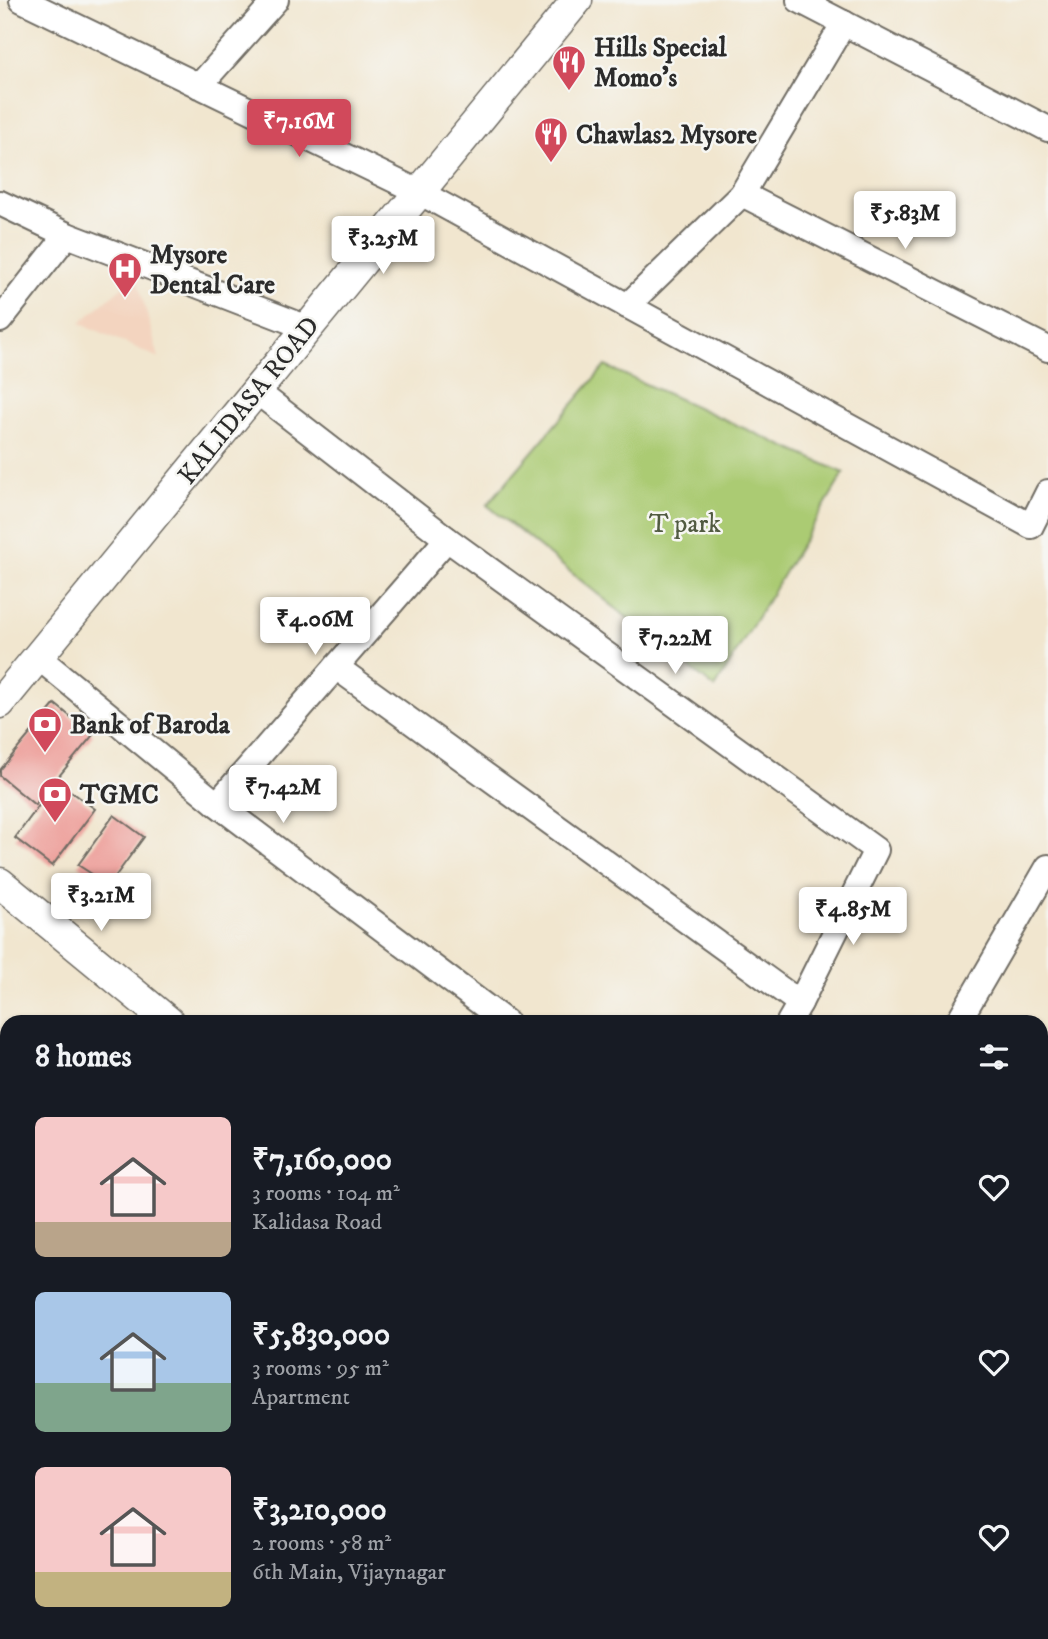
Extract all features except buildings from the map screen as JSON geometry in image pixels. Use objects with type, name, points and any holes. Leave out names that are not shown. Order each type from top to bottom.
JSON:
[{"type":"street","points":[[22,0],[419,192],[1031,526],[1048,492]]},
{"type":"street","points":[[199,86],[276,0]]},
{"type":"street","name":"KALIDASA ROAD","points":[[0,703],[577,0]]},
{"type":"street","points":[[799,0],[1048,129]]},
{"type":"street","points":[[627,306],[742,194],[844,23]]},
{"type":"street","points":[[742,194],[1048,349]]},
{"type":"street","points":[[0,204],[67,235],[308,328]]},
{"type":"street","points":[[0,320],[67,235]]},
{"type":"street","points":[[256,391],[447,539],[876,850],[795,1013],[336,667]]},
{"type":"street","points":[[217,804],[447,539]]},
{"type":"street","points":[[38,657],[217,804],[497,1015]]},
{"type":"street","points":[[962,1015],[1048,867]]},
{"type":"street","points":[[0,883],[160,1015]]},
{"type":"shaded area","name":"Mysore Dental Care","points":[[136,275],[159,358],[80,323]]},
{"type":"green space","name":"T park","points":[[605,366],[844,473],[715,688],[487,505]]},
{"type":"place","name":"Hills Special Momo's","points":[[569,92]]},
{"type":"place","name":"Chawlas2 Mysore","points":[[551,164]]},
{"type":"place","name":"Mysore Dental Care","points":[[125,299]]},
{"type":"place","name":"Bank of Baroda","points":[[45,754]]},
{"type":"place","name":"TGMC","points":[[55,824]]}]
